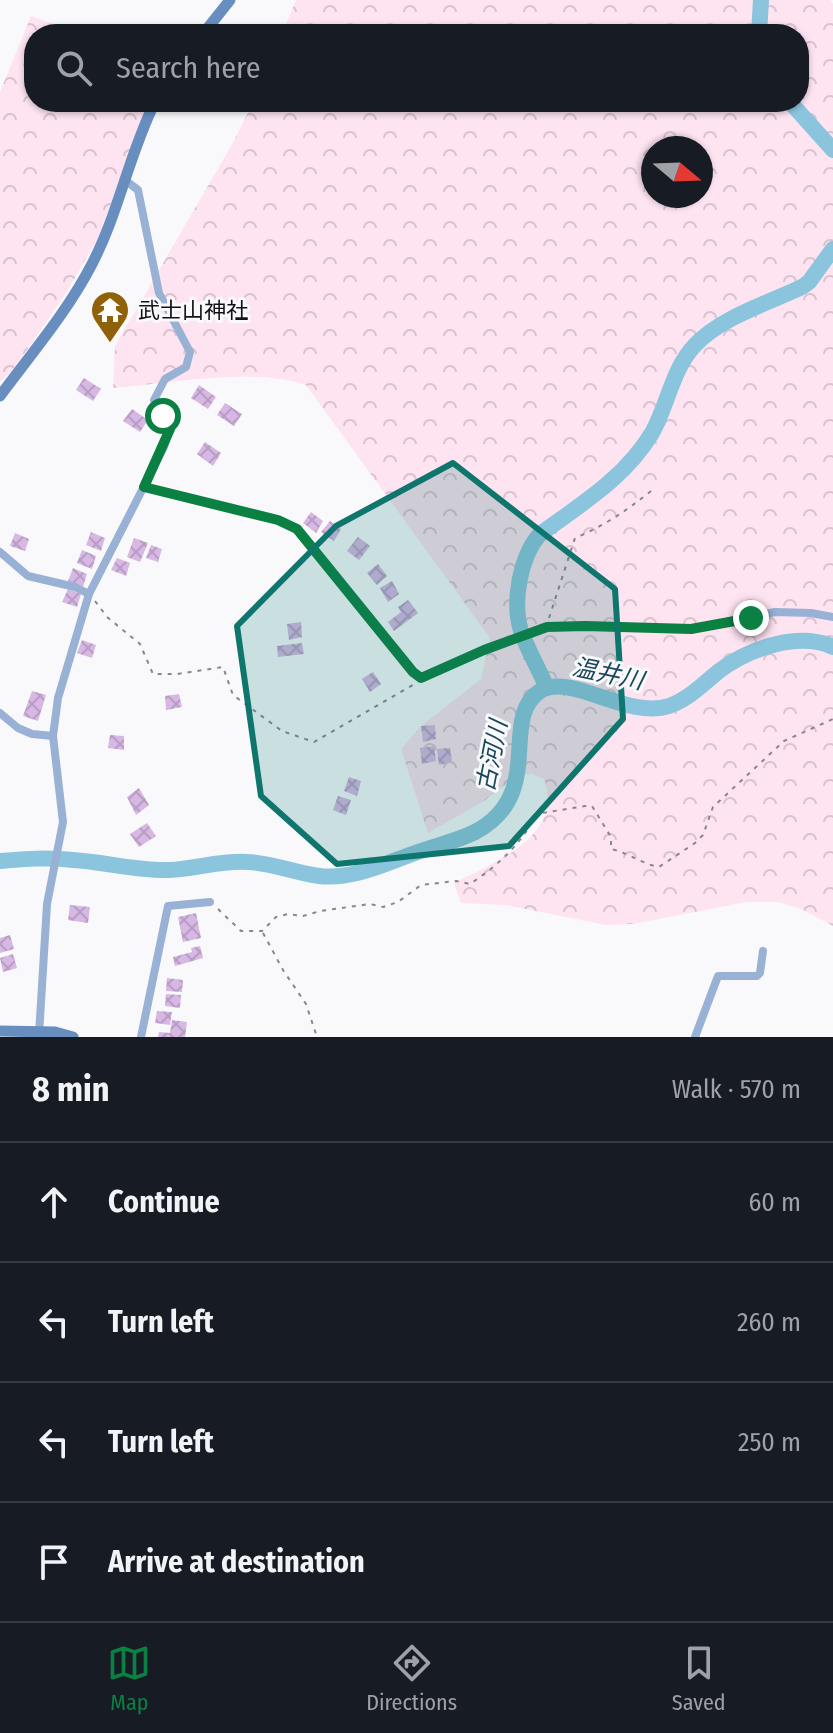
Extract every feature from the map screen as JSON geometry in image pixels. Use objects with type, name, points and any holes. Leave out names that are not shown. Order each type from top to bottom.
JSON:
[{"type":"main road","points":[[211,24],[230,0]]},
{"type":"main road","points":[[0,396],[91,266],[110,224],[141,129],[150,112]]},
{"type":"main road","points":[[0,1031],[55,1032],[73,1037]]},
{"type":"street","points":[[39,1034],[47,904],[63,822],[53,736],[58,698],[89,594],[170,429],[154,400],[165,379],[186,367],[190,352],[159,293],[138,190],[125,180]]},
{"type":"street","points":[[144,487],[278,520],[297,529],[421,678],[547,627],[691,629],[775,612],[833,617]]},
{"type":"street","points":[[0,552],[28,576],[75,587],[89,594]]},
{"type":"street","points":[[0,713],[18,728],[32,734],[53,736]]},
{"type":"street","points":[[141,1037],[168,906],[210,902]]},
{"type":"street","points":[[695,1037],[718,976],[757,976],[763,951]]},
{"type":"path","points":[[547,627],[575,538],[601,527],[651,491]]},
{"type":"path","points":[[89,594],[107,617],[140,644],[153,674],[223,667],[233,695],[282,731],[314,742],[421,678]]},
{"type":"path","points":[[210,902],[241,931],[262,931],[276,917],[288,914],[303,916],[370,904],[383,907],[398,902],[421,885],[456,881],[470,884],[487,873],[519,842],[536,814],[592,806],[611,837],[611,849],[630,854],[645,865],[659,867],[703,835],[713,807],[784,741],[833,719]]},
{"type":"path","points":[[262,931],[306,1004],[317,1037]]},
{"type":"highlighted area","points":[[453,463],[615,589],[623,719],[509,846],[337,864],[261,796],[237,626],[336,526]]},
{"type":"green space","points":[[296,0],[830,0],[833,4],[833,926],[801,909],[778,902],[746,902],[633,924],[606,925],[505,905],[461,903],[454,883],[505,856],[535,832],[544,817],[548,799],[544,779],[532,774],[517,776],[484,801],[428,833],[401,749],[421,726],[481,679],[490,638],[306,385],[261,377],[236,377],[113,388],[115,346],[248,112],[809,112],[809,24],[286,24]]},
{"type":"green space","points":[[31,16],[54,24],[28,24]]},
{"type":"green space","points":[[24,33],[24,112],[146,112],[98,238],[66,293],[11,372],[0,382],[0,92]]},
{"type":"building","points":[[84,378],[101,389],[93,401],[76,390]]},
{"type":"building","points":[[199,385],[216,397],[208,409],[191,398]]},
{"type":"building","points":[[225,403],[242,414],[234,426],[217,415]]},
{"type":"building","points":[[132,409],[148,420],[140,432],[123,421]]},
{"type":"building","points":[[205,442],[221,453],[213,466],[197,454]]},
{"type":"building","points":[[311,512],[323,521],[316,533],[303,523]]},
{"type":"building","points":[[330,521],[341,529],[334,541],[321,532]]},
{"type":"building","points":[[91,532],[105,538],[101,551],[86,545]]},
{"type":"building","points":[[15,533],[29,539],[25,551],[10,546]]},
{"type":"building","points":[[358,537],[370,546],[359,560],[347,551]]},
{"type":"building","points":[[134,538],[148,543],[140,562],[127,557]]},
{"type":"building","points":[[151,545],[162,549],[158,562],[146,558]]},
{"type":"building","points":[[82,550],[96,556],[92,569],[77,563]]},
{"type":"building","points":[[117,558],[130,563],[126,576],[111,570]]},
{"type":"building","points":[[378,564],[387,576],[377,585],[367,573]]},
{"type":"building","points":[[73,568],[87,574],[83,587],[68,581]]},
{"type":"building","points":[[392,581],[399,594],[388,602],[380,588]]},
{"type":"building","points":[[68,589],[81,594],[77,607],[62,602]]},
{"type":"building","points":[[408,600],[418,613],[394,631],[388,622],[401,612],[398,607]]},
{"type":"building","points":[[301,622],[302,637],[289,640],[287,624]]},
{"type":"building","points":[[82,640],[96,645],[92,658],[77,653]]},
{"type":"building","points":[[302,643],[304,654],[278,657],[277,646]]},
{"type":"building","points":[[373,672],[381,684],[370,692],[362,679]]},
{"type":"building","points":[[32,691],[46,695],[38,721],[23,716]]},
{"type":"building","points":[[179,694],[182,707],[166,710],[165,696]]},
{"type":"building","points":[[435,725],[436,739],[423,742],[421,726]]},
{"type":"building","points":[[110,735],[124,736],[124,750],[108,748]]},
{"type":"building","points":[[434,746],[436,761],[422,764],[420,748]]},
{"type":"building","points":[[450,748],[452,762],[439,765],[437,749]]},
{"type":"building","points":[[349,777],[361,781],[357,796],[344,791]]},
{"type":"building","points":[[139,788],[149,805],[136,815],[127,797]]},
{"type":"building","points":[[338,796],[351,800],[346,815],[333,810]]},
{"type":"building","points":[[147,823],[156,836],[139,847],[130,834]]},
{"type":"building","points":[[70,905],[90,907],[88,923],[68,920]]},
{"type":"building","points":[[196,913],[201,938],[183,942],[178,917]]},
{"type":"building","points":[[10,935],[14,949],[0,953],[0,938]]},
{"type":"building","points":[[200,946],[203,958],[175,966],[173,957],[192,952],[191,948]]},
{"type":"building","points":[[13,954],[17,968],[3,972],[0,958]]},
{"type":"building","points":[[167,978],[183,980],[182,992],[166,991]]},
{"type":"building","points":[[166,994],[181,995],[180,1008],[165,1006]]},
{"type":"building","points":[[157,1011],[172,1012],[170,1025],[155,1023]]},
{"type":"building","points":[[172,1020],[187,1022],[185,1037],[158,1037],[159,1032],[170,1033]]},
{"type":"waterway","name":"古河川","points":[[760,24],[761,0]]},
{"type":"waterway","name":"古河川","points":[[799,112],[833,150]]},
{"type":"waterway","name":"古河川","points":[[547,688],[518,619],[520,581],[532,545],[539,535],[615,477],[641,449],[652,433],[681,365],[705,335],[731,319],[802,287],[833,249]]},
{"type":"waterway","name":"古河川","points":[[0,861],[55,859],[169,870],[248,862],[319,876],[357,873],[468,835],[497,816],[510,798],[516,778],[522,720],[528,704],[540,691],[567,687],[635,707],[653,709],[683,699],[731,663],[759,650],[804,641],[833,647]]},
{"type":"place","name":"武士山神社","points":[[110,344]]},
{"type":"route","points":[[163,416],[170,429],[144,487],[290,524],[307,539],[421,678],[547,627],[691,629],[751,618]]},
{"type":"water label","name":"温井川","points":[[608,674]]}]
